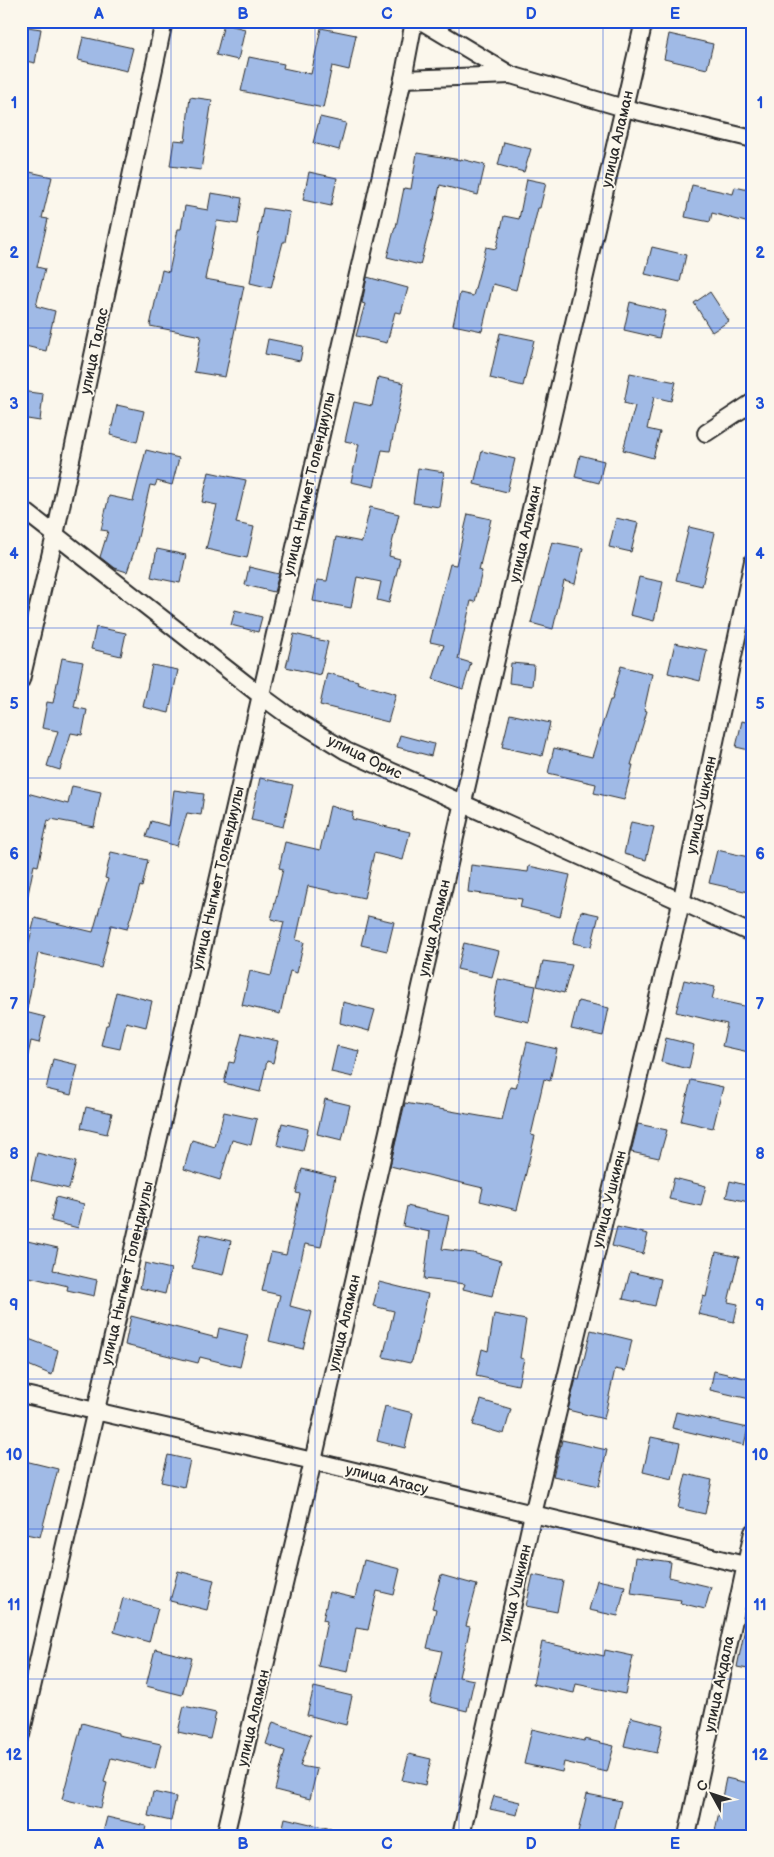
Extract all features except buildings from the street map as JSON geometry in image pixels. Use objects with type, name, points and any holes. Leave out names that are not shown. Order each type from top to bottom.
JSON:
[{"type":"street","name":"улица Талас","points":[[21,680],[55,534],[164,21]]},
{"type":"street","name":"улица Ныгмет Толендиулы","points":[[21,1735],[403,79],[414,21]]},
{"type":"street","points":[[421,21],[511,75],[624,108],[753,139]]},
{"type":"street","name":"улица Аламан","points":[[226,1836],[644,21]]},
{"type":"street","points":[[403,79],[511,75]]},
{"type":"street","points":[[706,433],[753,402]]},
{"type":"street","name":"улица Орис","points":[[21,508],[260,695],[286,714],[346,751],[753,934]]},
{"type":"street","name":"улица Ушкиян","points":[[461,1836],[533,1514],[681,902],[753,561]]},
{"type":"street","name":"улица Атасу","points":[[21,1394],[749,1566]]},
{"type":"street","name":"улица Акдала","points":[[687,1836],[749,1566],[753,1532]]}]
